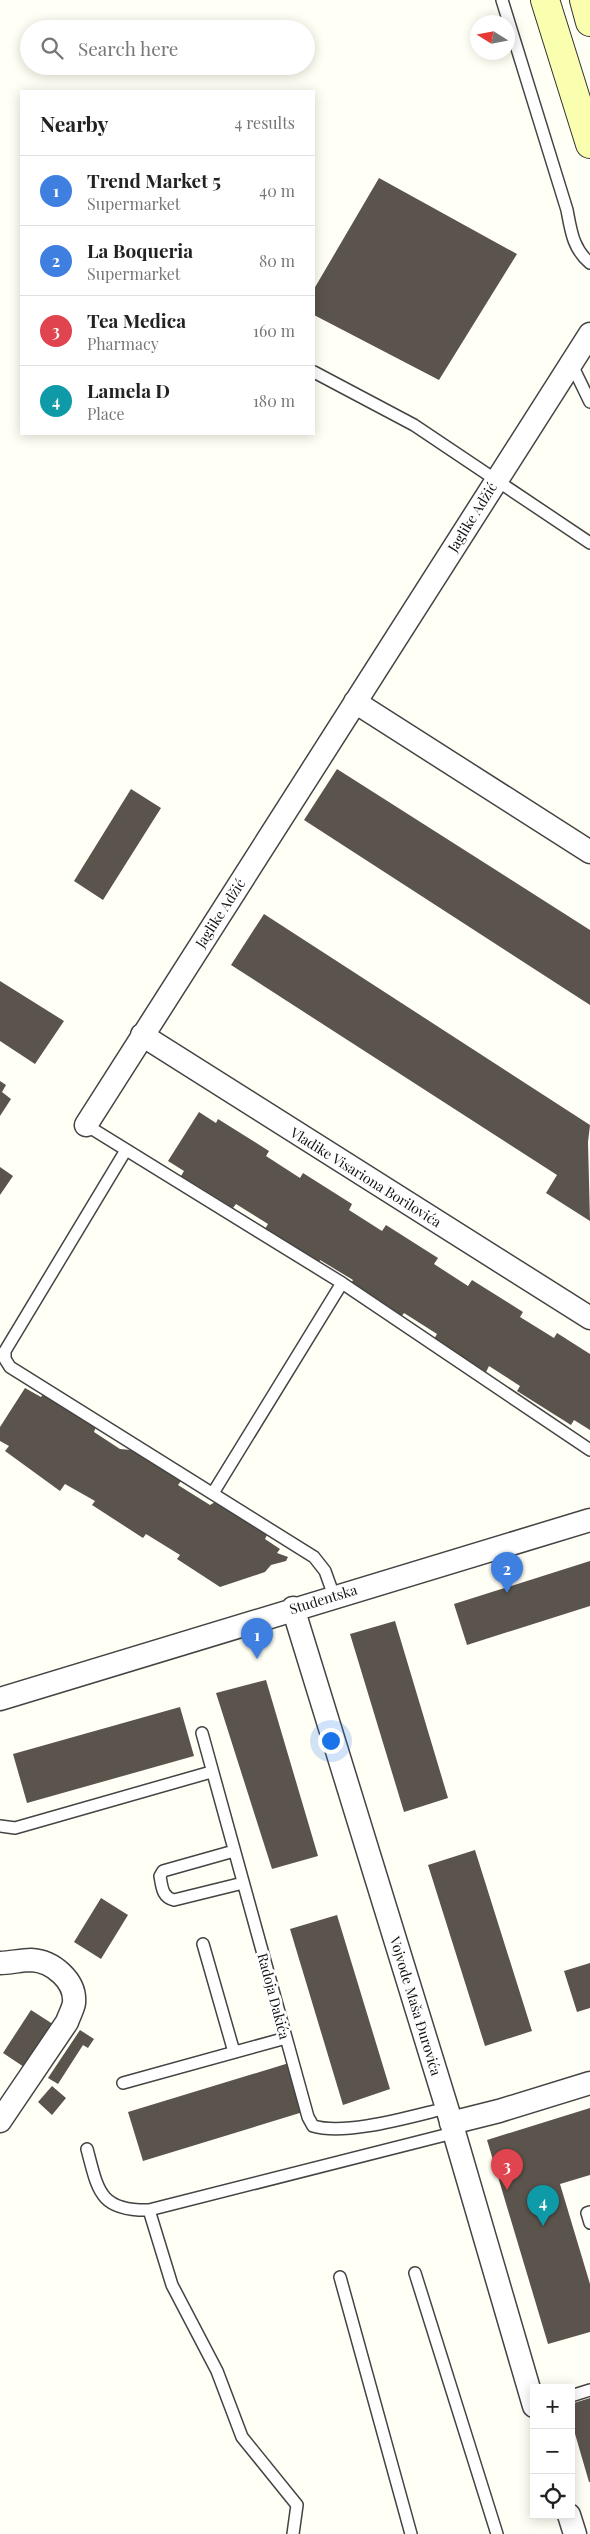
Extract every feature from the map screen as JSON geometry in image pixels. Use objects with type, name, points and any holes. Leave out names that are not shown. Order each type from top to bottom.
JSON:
[{"type":"main road","points":[[545,0],[590,144]]},
{"type":"main road","points":[[584,0],[590,22]]},
{"type":"street","name":"Jaglike Adžić","points":[[86,1125],[496,478],[590,334]]},
{"type":"street","points":[[355,702],[590,852]]},
{"type":"street","name":"Vladike Visariona Borilovića","points":[[142,1035],[590,1318]]},
{"type":"street","name":"Studentska","points":[[0,1699],[293,1608],[590,1520]]},
{"type":"street","name":"Vojvode Maša Đurovića","points":[[293,1608],[450,2121],[530,2392]]},
{"type":"street","points":[[0,1963],[32,1960],[50,1965],[65,1976],[74,1990],[74,2004],[67,2022],[0,2121]]},
{"type":"street","name":"Radoja Dakića","points":[[450,2121],[499,2111],[590,2083]]},
{"type":"street","points":[[570,2519],[575,2534]]},
{"type":"lane","points":[[502,0],[567,210],[574,241],[580,254],[590,263]]},
{"type":"lane","points":[[571,363],[590,402]]},
{"type":"lane","points":[[315,373],[414,425],[496,478],[590,543]]},
{"type":"lane","points":[[86,1125],[342,1283],[590,1450]]},
{"type":"lane","points":[[126,1150],[14,1335],[6,1351],[5,1359],[10,1366],[314,1557],[325,1571],[334,1596]]},
{"type":"lane","points":[[213,1493],[342,1283]]},
{"type":"lane","name":"Radoja Dakića","points":[[202,1733],[308,2117],[313,2126],[322,2128],[450,2121]]},
{"type":"lane","points":[[0,1826],[16,1828],[212,1772]]},
{"type":"lane","points":[[234,1851],[163,1871],[160,1876],[162,1889],[166,1897],[174,1900],[243,1883]]},
{"type":"lane","points":[[203,1944],[234,2052]]},
{"type":"lane","points":[[123,2083],[286,2038]]},
{"type":"lane","points":[[87,2148],[97,2186],[110,2204],[127,2210],[149,2210],[450,2121]]},
{"type":"lane","points":[[149,2210],[172,2285],[217,2371],[242,2437],[297,2505],[293,2534]]},
{"type":"lane","points":[[415,2273],[497,2534]]},
{"type":"lane","points":[[340,2278],[411,2534]]},
{"type":"lane","points":[[575,2395],[590,2390]]},
{"type":"building","points":[[379,178],[517,254],[439,380],[315,316],[315,287]]},
{"type":"building","points":[[337,769],[590,930],[590,1005],[304,820]]},
{"type":"building","points":[[131,789],[161,808],[103,900],[74,881]]},
{"type":"building","points":[[264,914],[590,1125],[588,1142],[590,1221],[546,1193],[557,1175],[231,965]]},
{"type":"building","points":[[0,981],[64,1021],[35,1064],[0,1041]]},
{"type":"building","points":[[0,1081],[6,1085],[2,1092],[11,1099],[0,1116]]},
{"type":"building","points":[[199,1112],[216,1123],[218,1119],[269,1151],[266,1156],[300,1178],[303,1173],[352,1204],[349,1210],[382,1231],[386,1225],[438,1258],[434,1264],[468,1286],[472,1280],[523,1312],[520,1317],[554,1338],[557,1333],[590,1354],[590,1430],[574,1420],[571,1425],[517,1391],[520,1386],[489,1366],[486,1372],[434,1339],[437,1334],[404,1313],[401,1317],[350,1285],[353,1280],[320,1260],[319,1263],[265,1229],[268,1224],[236,1204],[233,1208],[181,1176],[184,1171],[168,1161]]},
{"type":"building","points":[[0,1167],[13,1176],[0,1195]]},
{"type":"building","points":[[25,1388],[41,1397],[43,1394],[96,1427],[94,1432],[120,1449],[131,1450],[181,1481],[178,1485],[210,1505],[215,1502],[267,1535],[265,1539],[280,1549],[277,1553],[288,1557],[286,1561],[271,1565],[265,1572],[220,1587],[177,1559],[180,1555],[146,1534],[143,1538],[92,1505],[95,1501],[65,1484],[60,1491],[5,1451],[9,1446],[0,1441],[0,1427]]},
{"type":"building","points":[[590,1561],[590,1606],[467,1645],[454,1604]]},
{"type":"building","points":[[395,1621],[448,1798],[404,1812],[350,1634]]},
{"type":"building","points":[[266,1680],[318,1856],[272,1869],[216,1693]]},
{"type":"building","points":[[180,1707],[194,1756],[27,1803],[13,1754]]},
{"type":"building","points":[[475,1850],[532,2031],[485,2046],[428,1865]]},
{"type":"building","points":[[101,1898],[128,1915],[101,1959],[74,1942]]},
{"type":"building","points":[[337,1915],[390,2089],[343,2105],[290,1929]]},
{"type":"building","points":[[590,1963],[590,2008],[577,2012],[564,1971]]},
{"type":"building","points":[[31,2010],[59,2028],[30,2071],[3,2053]]},
{"type":"building","points":[[80,2030],[94,2039],[88,2048],[83,2045],[58,2084],[48,2078]]},
{"type":"building","points":[[289,2063],[303,2112],[143,2161],[128,2112]]},
{"type":"building","points":[[52,2086],[66,2098],[52,2115],[38,2102]]},
{"type":"building","points":[[590,2108],[590,2175],[560,2184],[590,2284],[590,2332],[548,2344],[487,2140]]},
{"type":"building","points":[[590,2398],[590,2482],[575,2434],[575,2403]]},
{"type":"place","name":"La Boqueria","points":[[507,1593]]},
{"type":"place","name":"Trend Market 5","points":[[257,1659]]},
{"type":"place","name":"Tea Medica","points":[[507,2190]]},
{"type":"place","name":"Lamela D","points":[[543,2226]]}]
